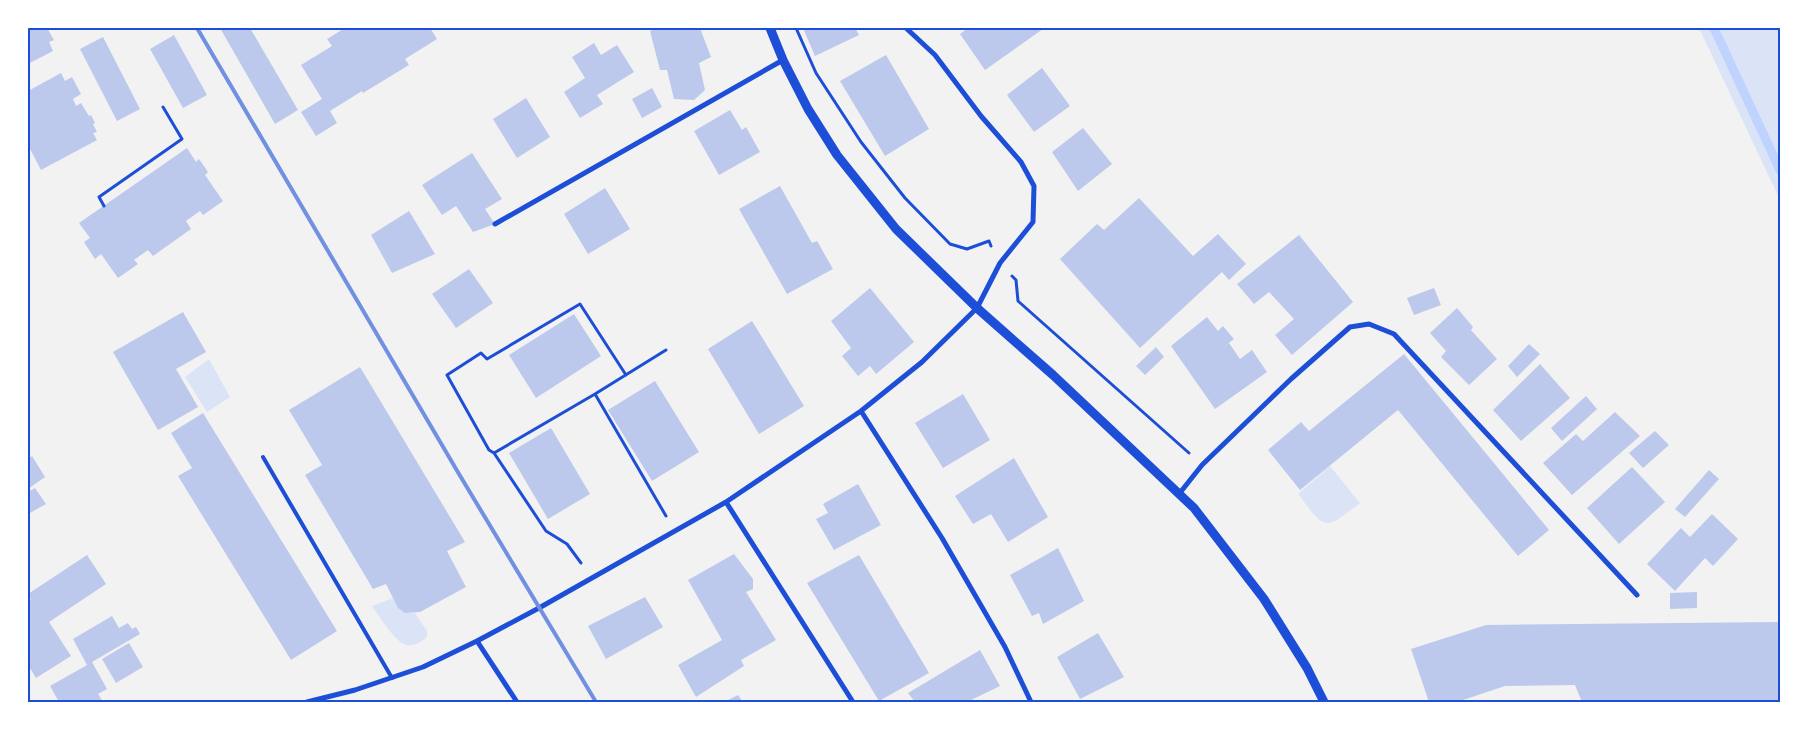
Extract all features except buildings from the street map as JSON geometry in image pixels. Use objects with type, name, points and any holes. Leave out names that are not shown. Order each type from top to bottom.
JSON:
[{"type":"street","points":[[770,28],[808,109],[837,155],[896,230],[977,308],[1053,375],[1194,508],[1264,599],[1307,668],[1324,702]]},
{"type":"street","points":[[307,702],[392,678],[423,667],[478,641],[726,502],[861,411],[922,362],[977,308],[1000,264],[1033,222],[1034,186],[1021,162],[981,116],[935,55],[906,28]]},
{"type":"street","points":[[495,224],[784,60]]},
{"type":"street","points":[[1179,494],[1202,464],[1292,379],[1350,328],[1369,324],[1394,334],[1637,595]]},
{"type":"street","points":[[861,411],[942,538],[1005,647],[1031,702]]},
{"type":"street","points":[[726,502],[853,702]]},
{"type":"street","points":[[478,641],[517,702]]},
{"type":"lane","points":[[263,457],[392,678]]},
{"type":"path","points":[[104,206],[99,197],[182,139],[163,107]]},
{"type":"path","points":[[592,577],[567,544],[546,531],[494,453],[489,450],[447,375],[481,353],[487,359],[580,304],[626,375]]},
{"type":"path","points":[[494,453],[666,350]]},
{"type":"path","points":[[595,394],[674,531]]},
{"type":"shaded area","points":[[1699,28],[1780,28],[1780,200]]},
{"type":"shaded area","points":[[209,359],[230,397],[207,412],[185,377]]},
{"type":"shaded area","points":[[1330,466],[1360,503],[1339,519],[1326,523],[1314,515],[1298,494]]},
{"type":"shaded area","points":[[393,598],[401,610],[415,613],[427,631],[427,637],[415,645],[401,643],[387,628],[372,606]]},
{"type":"waterway","points":[[1714,28],[1780,170]]},
{"type":"railway","points":[[197,28],[459,474],[596,702]]}]
